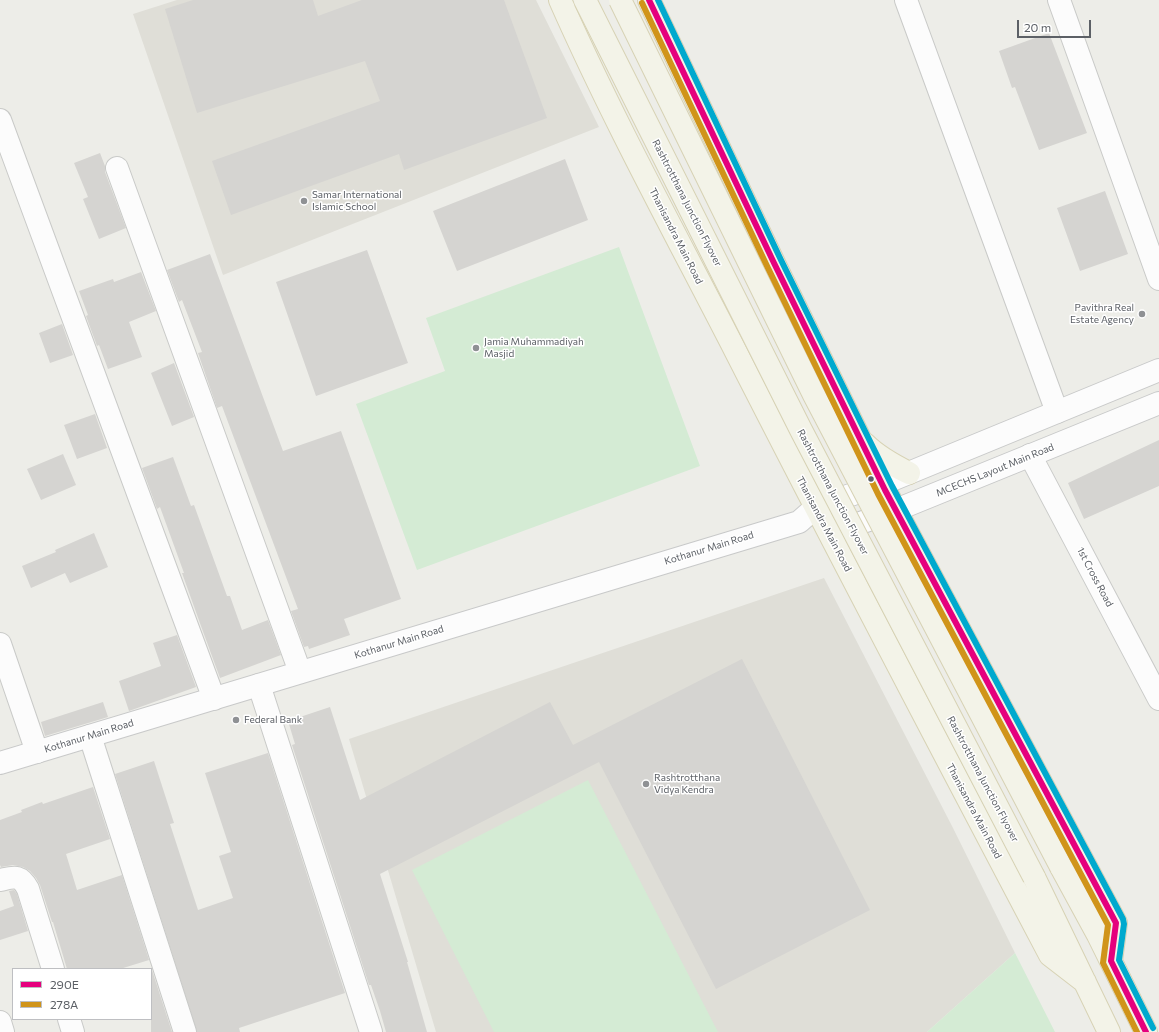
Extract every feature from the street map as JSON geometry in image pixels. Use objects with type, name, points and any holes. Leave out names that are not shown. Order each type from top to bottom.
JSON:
[{"type":"main road","name":"Thanisandra Main Road","points":[[560,0],[614,115],[830,534],[1050,955],[1084,982],[1110,1032]]},
{"type":"main road","name":"Rashtrotthana Junction Flyover","points":[[585,0],[801,430],[1034,877],[1084,982]]},
{"type":"main road","points":[[620,0],[814,395],[1098,935],[1146,1032]]},
{"type":"main road","points":[[649,0],[774,263],[882,484],[1116,923],[1111,961]]},
{"type":"main road","points":[[857,434],[877,455],[892,465],[909,472]]},
{"type":"street","points":[[906,0],[1057,412]]},
{"type":"street","points":[[1059,0],[1159,279]]},
{"type":"street","points":[[0,120],[214,699]]},
{"type":"street","points":[[117,168],[300,672]]},
{"type":"street","points":[[830,534],[799,522],[816,507],[882,484],[1159,370]]},
{"type":"street","name":"MCECHS Layout Main Road","points":[[830,534],[896,510],[1159,403]]},
{"type":"street","name":"1st Cross Road","points":[[1030,455],[1159,699]]},
{"type":"street","name":"Kothanur Main Road","points":[[0,763],[799,522]]},
{"type":"street","points":[[0,644],[37,752]]},
{"type":"street","points":[[259,685],[371,1032]]},
{"type":"street","points":[[90,736],[185,1032]]},
{"type":"street","points":[[0,880],[16,877],[24,881],[28,889],[53,968]]},
{"type":"street","points":[[69,1020],[73,1032]]},
{"type":"street","points":[[0,1022],[3,1032]]},
{"type":"shaded area","name":"Samar International Islamic School","points":[[177,0],[536,0],[599,127],[223,275],[133,14]]},
{"type":"shaded area","name":"Rashtrotthana Vidya Kendra","points":[[824,578],[953,828],[1015,953],[927,1032],[436,1032],[349,739]]},
{"type":"green space","points":[[619,247],[700,466],[417,570],[356,404],[445,371],[426,318]]},
{"type":"green space","points":[[588,780],[718,1032],[494,1032],[412,870]]},
{"type":"green space","points":[[1015,953],[1055,1032],[927,1032]]},
{"type":"building","points":[[193,0],[313,0],[318,16],[362,0],[504,0],[547,118],[404,170],[399,154],[231,215],[212,161],[380,101],[365,61],[197,113],[165,9]]},
{"type":"building","points":[[1049,33],[1087,133],[1039,150],[1015,87],[1012,88],[999,51]]},
{"type":"building","points":[[100,153],[105,166],[105,172],[126,228],[99,239],[83,199],[88,197],[74,163]]},
{"type":"building","points":[[565,159],[588,220],[457,271],[433,211]]},
{"type":"building","points":[[1105,191],[1128,254],[1080,271],[1057,208]]},
{"type":"building","points":[[367,250],[408,363],[316,396],[276,282]]},
{"type":"building","points":[[210,254],[283,451],[341,431],[401,599],[344,619],[350,635],[309,649],[308,646],[304,647],[291,611],[298,609],[222,406],[217,408],[198,353],[202,352],[182,300],[179,302],[167,270]]},
{"type":"building","points":[[141,272],[156,311],[129,322],[142,357],[108,369],[99,345],[97,346],[79,291],[113,279],[114,282]]},
{"type":"building","points":[[62,324],[73,355],[50,363],[39,333]]},
{"type":"building","points":[[174,363],[194,417],[172,426],[151,373]]},
{"type":"building","points":[[95,414],[107,448],[77,459],[64,425]]},
{"type":"building","points":[[1159,440],[1159,486],[1084,519],[1068,483]]},
{"type":"building","points":[[63,454],[76,485],[41,500],[27,469]]},
{"type":"building","points":[[173,457],[191,506],[194,505],[227,596],[230,596],[242,630],[268,620],[281,655],[220,678],[160,507],[157,509],[142,468]]},
{"type":"building","points":[[94,533],[108,567],[70,583],[65,573],[31,588],[22,566],[56,552],[55,550]]},
{"type":"building","points":[[177,635],[196,687],[129,711],[119,681],[161,666],[153,643]]},
{"type":"building","points":[[742,659],[870,910],[716,989],[599,762],[380,874],[408,962],[427,1032],[386,1032],[371,985],[369,985],[292,745],[295,744],[288,721],[330,707],[360,800],[550,702],[573,745]]},
{"type":"building","points":[[103,702],[108,717],[45,736],[41,722]]},
{"type":"building","points":[[268,753],[345,993],[239,1028],[240,1032],[197,1032],[115,774],[154,761],[174,823],[170,824],[198,910],[233,898],[219,856],[231,852],[205,773]]},
{"type":"building","points":[[93,787],[110,839],[66,854],[77,890],[122,875],[149,960],[123,968],[67,968],[53,922],[40,885],[36,878],[30,871],[23,867],[13,865],[1,867],[0,865],[0,820],[22,812],[21,810],[42,802],[43,804]]},
{"type":"building","points":[[14,890],[17,894],[28,931],[0,940],[0,911],[14,906],[9,891]]},
{"type":"building","points":[[152,970],[172,1032],[151,1032],[152,1020]]},
{"type":"transit line","name":"290E","points":[[649,0],[774,263],[885,490],[1116,923],[1111,961],[1146,1032]]},
{"type":"transit line","points":[[658,0],[781,260],[892,486],[1123,919],[1124,924],[1119,960],[1153,1028]]},
{"type":"transit line","name":"278A","points":[[642,3],[767,266],[878,494],[1108,925],[1103,963],[1137,1032]]},
{"type":"place","name":"Samar International Islamic School","points":[[304,201]]},
{"type":"place","name":"Pavithra Real Estate Agency","points":[[1142,314]]},
{"type":"place","name":"Jamia Muhammadiyah Masjid","points":[[476,348]]},
{"type":"place","name":"Federal Bank","points":[[236,720]]},
{"type":"place","name":"Rashtrotthana Vidya Kendra","points":[[646,784]]}]
